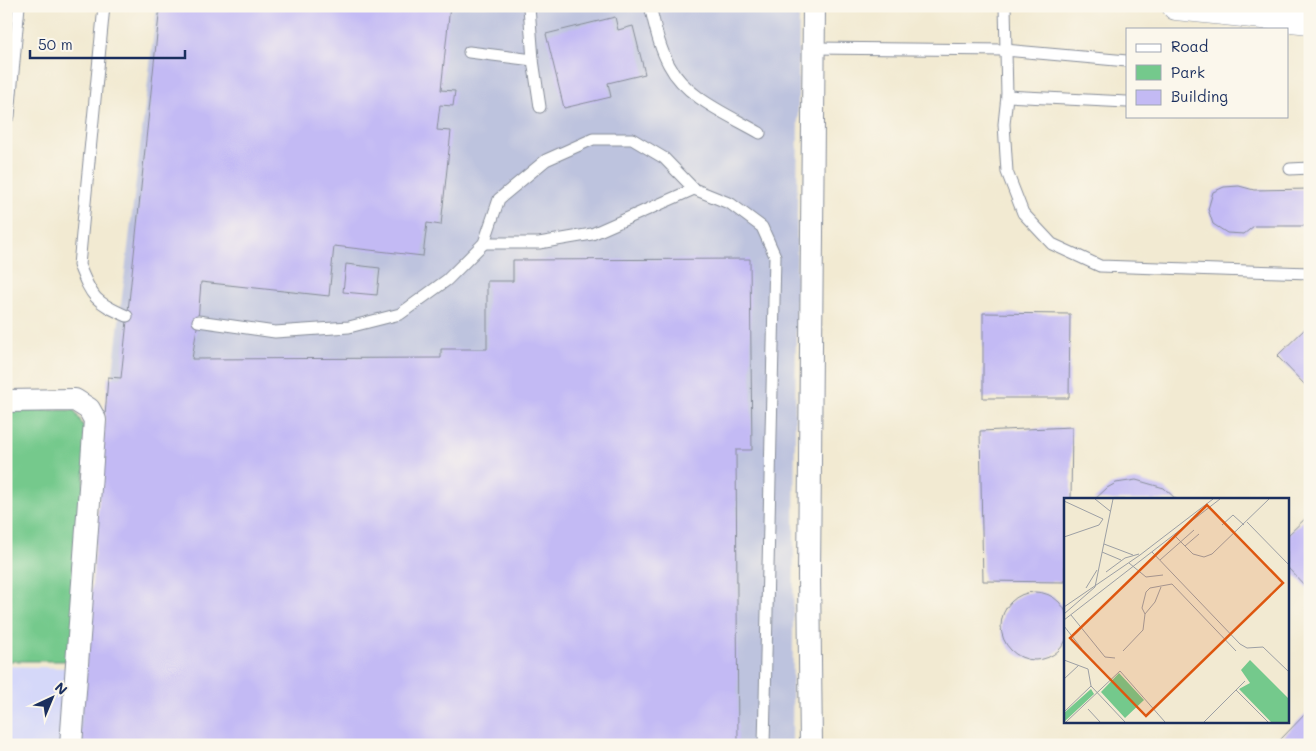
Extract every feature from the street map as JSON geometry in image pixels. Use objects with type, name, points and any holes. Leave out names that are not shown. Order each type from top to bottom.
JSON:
[{"type":"main road","points":[[1176,6],[1310,20]]},
{"type":"street","points":[[811,745],[809,575],[814,6]]},
{"type":"street","points":[[6,401],[66,400],[86,405],[93,414],[96,426],[71,745]]},
{"type":"lane","points":[[8,116],[19,6]]},
{"type":"lane","points":[[104,6],[80,265],[89,290],[101,305],[127,316]]},
{"type":"lane","points":[[516,6],[532,7],[533,60],[540,107]]},
{"type":"lane","points":[[650,6],[663,53],[677,77],[701,98],[760,133]]},
{"type":"lane","points":[[1005,6],[1007,96],[1004,124],[1007,172],[1023,214],[1052,244],[1100,266],[1310,273]]},
{"type":"lane","points":[[814,48],[1005,50],[1126,61]]},
{"type":"lane","points":[[469,52],[533,60]]},
{"type":"lane","points":[[1007,96],[1126,102]]},
{"type":"lane","points":[[198,321],[275,332],[349,327],[400,314],[447,280],[484,243],[499,199],[546,160],[593,139],[632,139],[664,158],[694,189],[731,204],[762,227],[775,256],[764,745]]},
{"type":"lane","points":[[1290,169],[1310,168]]},
{"type":"lane","points":[[484,243],[539,243],[592,234],[694,189]]},
{"type":"shaded area","points":[[157,6],[799,6],[792,745],[77,745],[109,405]]},
{"type":"shaded area","points":[[6,666],[70,668],[62,745],[6,745]]},
{"type":"green space","points":[[6,410],[74,410],[87,432],[72,661],[6,661]]},
{"type":"building","points":[[160,6],[450,6],[441,90],[455,91],[453,106],[440,105],[437,130],[451,131],[441,225],[427,223],[423,256],[334,246],[329,296],[201,282],[198,321],[192,359],[441,358],[441,349],[487,349],[487,281],[513,281],[513,260],[750,259],[752,450],[736,450],[738,745],[80,745],[108,377],[121,378]]},
{"type":"building","points":[[615,17],[618,30],[633,26],[645,74],[608,83],[611,97],[564,108],[546,34]]},
{"type":"building","points":[[1239,186],[1254,190],[1310,189],[1310,226],[1254,226],[1244,234],[1227,233],[1213,224],[1208,209],[1213,192],[1224,187]]},
{"type":"building","points":[[346,264],[380,268],[377,295],[343,292]]},
{"type":"building","points":[[983,313],[1070,314],[1069,398],[983,398]]},
{"type":"building","points":[[1310,324],[1310,390],[1277,356]]},
{"type":"building","points":[[1072,427],[1071,498],[1064,498],[1064,582],[983,581],[980,431]]},
{"type":"building","points":[[1136,480],[1164,488],[1175,498],[1096,498],[1116,483]]},
{"type":"building","points":[[1310,514],[1310,591],[1288,568],[1288,535]]},
{"type":"building","points":[[1028,593],[1042,593],[1054,598],[1063,607],[1064,643],[1054,654],[1042,659],[1028,659],[1016,654],[1007,645],[1002,633],[1002,619],[1007,607],[1016,598]]},
{"type":"building","points":[[1310,709],[1310,745],[1285,745],[1280,740]]}]
